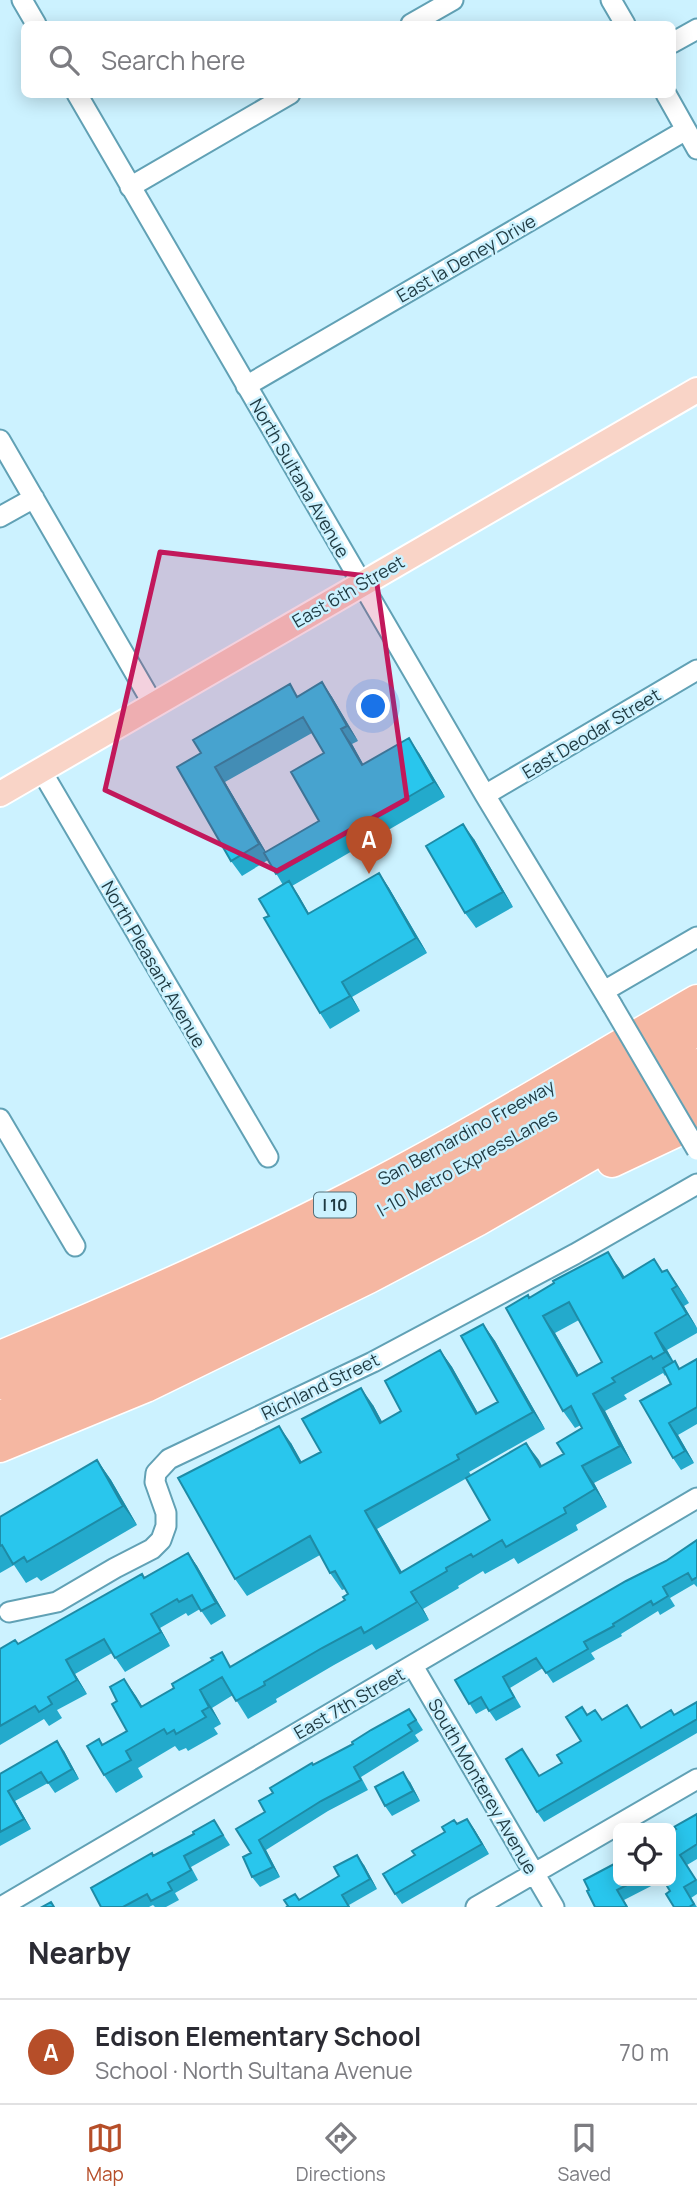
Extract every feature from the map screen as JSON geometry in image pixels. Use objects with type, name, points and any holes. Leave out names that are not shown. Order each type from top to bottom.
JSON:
[{"type":"highway","points":[[654,1024],[697,988]]},
{"type":"highway","name":"San Bernardino Freeway","points":[[0,1356],[208,1266],[353,1196],[482,1125],[697,1000]]},
{"type":"highway","name":"I-10 Metro ExpressLanes","points":[[0,1384],[131,1330],[390,1206],[697,1031]]},
{"type":"highway","name":"I-10 Metro ExpressLanes","points":[[0,1416],[136,1360],[298,1285],[469,1195],[697,1064]]},
{"type":"highway","points":[[0,1447],[101,1406],[237,1344],[369,1278],[477,1221],[697,1094]]},
{"type":"highway","points":[[477,1221],[697,1122]]},
{"type":"main road","name":"East 6th Street","points":[[0,794],[697,390]]},
{"type":"street","points":[[22,0],[34,21]]},
{"type":"street","points":[[416,21],[453,0]]},
{"type":"street","points":[[611,0],[623,21]]},
{"type":"street","points":[[676,41],[697,29]]},
{"type":"street","name":"North Sultana Avenue","points":[[79,98],[485,796],[697,1150]]},
{"type":"street","points":[[130,187],[283,98]]},
{"type":"street","points":[[668,98],[697,149]]},
{"type":"street","name":"East la Deney Drive","points":[[246,386],[686,130]]},
{"type":"street","points":[[0,440],[153,704]]},
{"type":"street","points":[[0,517],[34,498]]},
{"type":"street","name":"East Deodar Street","points":[[485,796],[697,670]]},
{"type":"street","name":"North Pleasant Avenue","points":[[41,770],[268,1157]]},
{"type":"street","points":[[608,998],[697,937]]},
{"type":"street","points":[[0,1119],[75,1246]]},
{"type":"street","name":"Richland Street","points":[[9,1612],[57,1602],[152,1549],[161,1540],[166,1526],[166,1513],[155,1482],[161,1465],[169,1459],[373,1362],[575,1254],[697,1184]]},
{"type":"street","name":"East 7th Street","points":[[1,1907],[697,1498]]},
{"type":"street","name":"South Monterey Avenue","points":[[412,1666],[554,1907]]},
{"type":"street","points":[[476,1907],[697,1779]]},
{"type":"highlighted area","points":[[160,552],[376,577],[407,799],[277,871],[105,790]]},
{"type":"building","points":[[322,682],[347,726],[341,729],[362,765],[409,738],[434,782],[276,874],[264,853],[319,821],[291,772],[324,753],[303,717],[215,767],[259,844],[231,861],[177,767],[201,753],[193,740],[290,684],[297,697]]},
{"type":"building","points":[[463,824],[503,892],[465,913],[426,846]]},
{"type":"building","points":[[379,873],[416,938],[342,982],[350,996],[320,1013],[264,918],[269,916],[259,899],[289,881],[308,914]]},
{"type":"building","points":[[608,1252],[623,1278],[654,1259],[662,1272],[667,1270],[677,1286],[672,1289],[687,1314],[655,1333],[665,1352],[653,1359],[651,1356],[612,1378],[615,1382],[593,1394],[620,1446],[582,1466],[595,1489],[564,1508],[566,1513],[506,1547],[502,1540],[473,1557],[471,1554],[446,1568],[447,1571],[411,1592],[417,1602],[364,1633],[361,1627],[322,1648],[236,1701],[222,1677],[200,1690],[209,1707],[202,1711],[206,1717],[176,1734],[174,1730],[167,1734],[164,1729],[126,1751],[131,1760],[104,1775],[87,1746],[99,1739],[102,1745],[127,1731],[112,1704],[117,1701],[110,1687],[124,1679],[141,1707],[174,1688],[172,1684],[213,1660],[211,1658],[222,1652],[230,1667],[345,1600],[343,1597],[348,1594],[335,1571],[330,1573],[310,1536],[235,1579],[178,1478],[279,1426],[300,1463],[321,1452],[302,1419],[361,1388],[380,1423],[401,1411],[385,1381],[440,1350],[476,1414],[498,1402],[461,1336],[483,1324],[533,1412],[457,1455],[459,1459],[365,1511],[400,1573],[490,1520],[466,1478],[526,1443],[540,1467],[564,1454],[557,1443],[582,1428],[571,1406],[563,1411],[506,1308],[528,1295],[529,1298],[554,1283],[553,1281]],"holes":[[[569,1302],[602,1362],[577,1376],[543,1316]]]},
{"type":"building","points":[[697,1359],[697,1407],[669,1423],[685,1451],[673,1458],[640,1401],[671,1384],[663,1368],[675,1361],[679,1369]]},
{"type":"building","points":[[97,1460],[123,1506],[27,1562],[24,1557],[13,1564],[2,1545],[0,1546],[0,1517]]},
{"type":"building","points":[[697,1540],[697,1577],[692,1580],[688,1573],[663,1587],[668,1596],[653,1605],[651,1601],[584,1642],[588,1649],[546,1673],[536,1658],[503,1677],[514,1697],[489,1711],[481,1697],[469,1704],[455,1680],[626,1581],[666,1561]]},
{"type":"building","points":[[188,1553],[216,1603],[201,1611],[192,1595],[179,1602],[177,1599],[151,1614],[161,1632],[115,1658],[104,1639],[66,1660],[77,1680],[48,1697],[52,1704],[39,1712],[35,1706],[0,1726],[0,1649],[15,1640],[18,1644],[142,1574],[144,1578]]},
{"type":"building","points":[[697,1702],[697,1719],[537,1812],[506,1759],[522,1749],[539,1776],[562,1763],[557,1755],[581,1741],[566,1717],[582,1707],[587,1715],[595,1710],[602,1720],[627,1705],[641,1728],[671,1710],[674,1715]]},
{"type":"building","points":[[409,1709],[416,1720],[408,1725],[412,1731],[354,1767],[361,1780],[321,1801],[259,1840],[273,1867],[252,1877],[243,1857],[251,1853],[236,1829],[265,1812],[259,1801],[273,1793],[270,1788],[312,1763],[313,1765],[353,1744],[352,1742],[371,1730]]},
{"type":"building","points":[[57,1741],[72,1769],[48,1783],[41,1772],[8,1791],[24,1819],[0,1832],[0,1774]]},
{"type":"building","points":[[403,1772],[413,1791],[385,1806],[375,1787]]},
{"type":"building","points":[[697,1814],[697,1844],[680,1855],[696,1880],[684,1887],[694,1904],[689,1907],[674,1907],[666,1894],[670,1891],[667,1886],[676,1886],[676,1826]]},
{"type":"building","points":[[467,1819],[482,1844],[395,1894],[383,1874],[415,1855],[412,1851],[445,1832],[442,1827],[454,1820],[457,1824]]},
{"type":"building","points":[[214,1820],[223,1835],[184,1856],[191,1870],[168,1883],[172,1890],[151,1901],[147,1894],[123,1907],[101,1907],[91,1888],[152,1853],[153,1856],[194,1834],[193,1832]]},
{"type":"building","points":[[357,1855],[370,1879],[342,1895],[349,1907],[286,1907],[288,1906],[284,1900],[295,1894],[299,1900],[339,1876],[334,1867]]},
{"type":"building","points":[[613,1865],[613,1886],[625,1886],[617,1890],[627,1907],[595,1907],[584,1880]]},
{"type":"place","name":"Edison Elementary School","points":[[369,874]]}]
